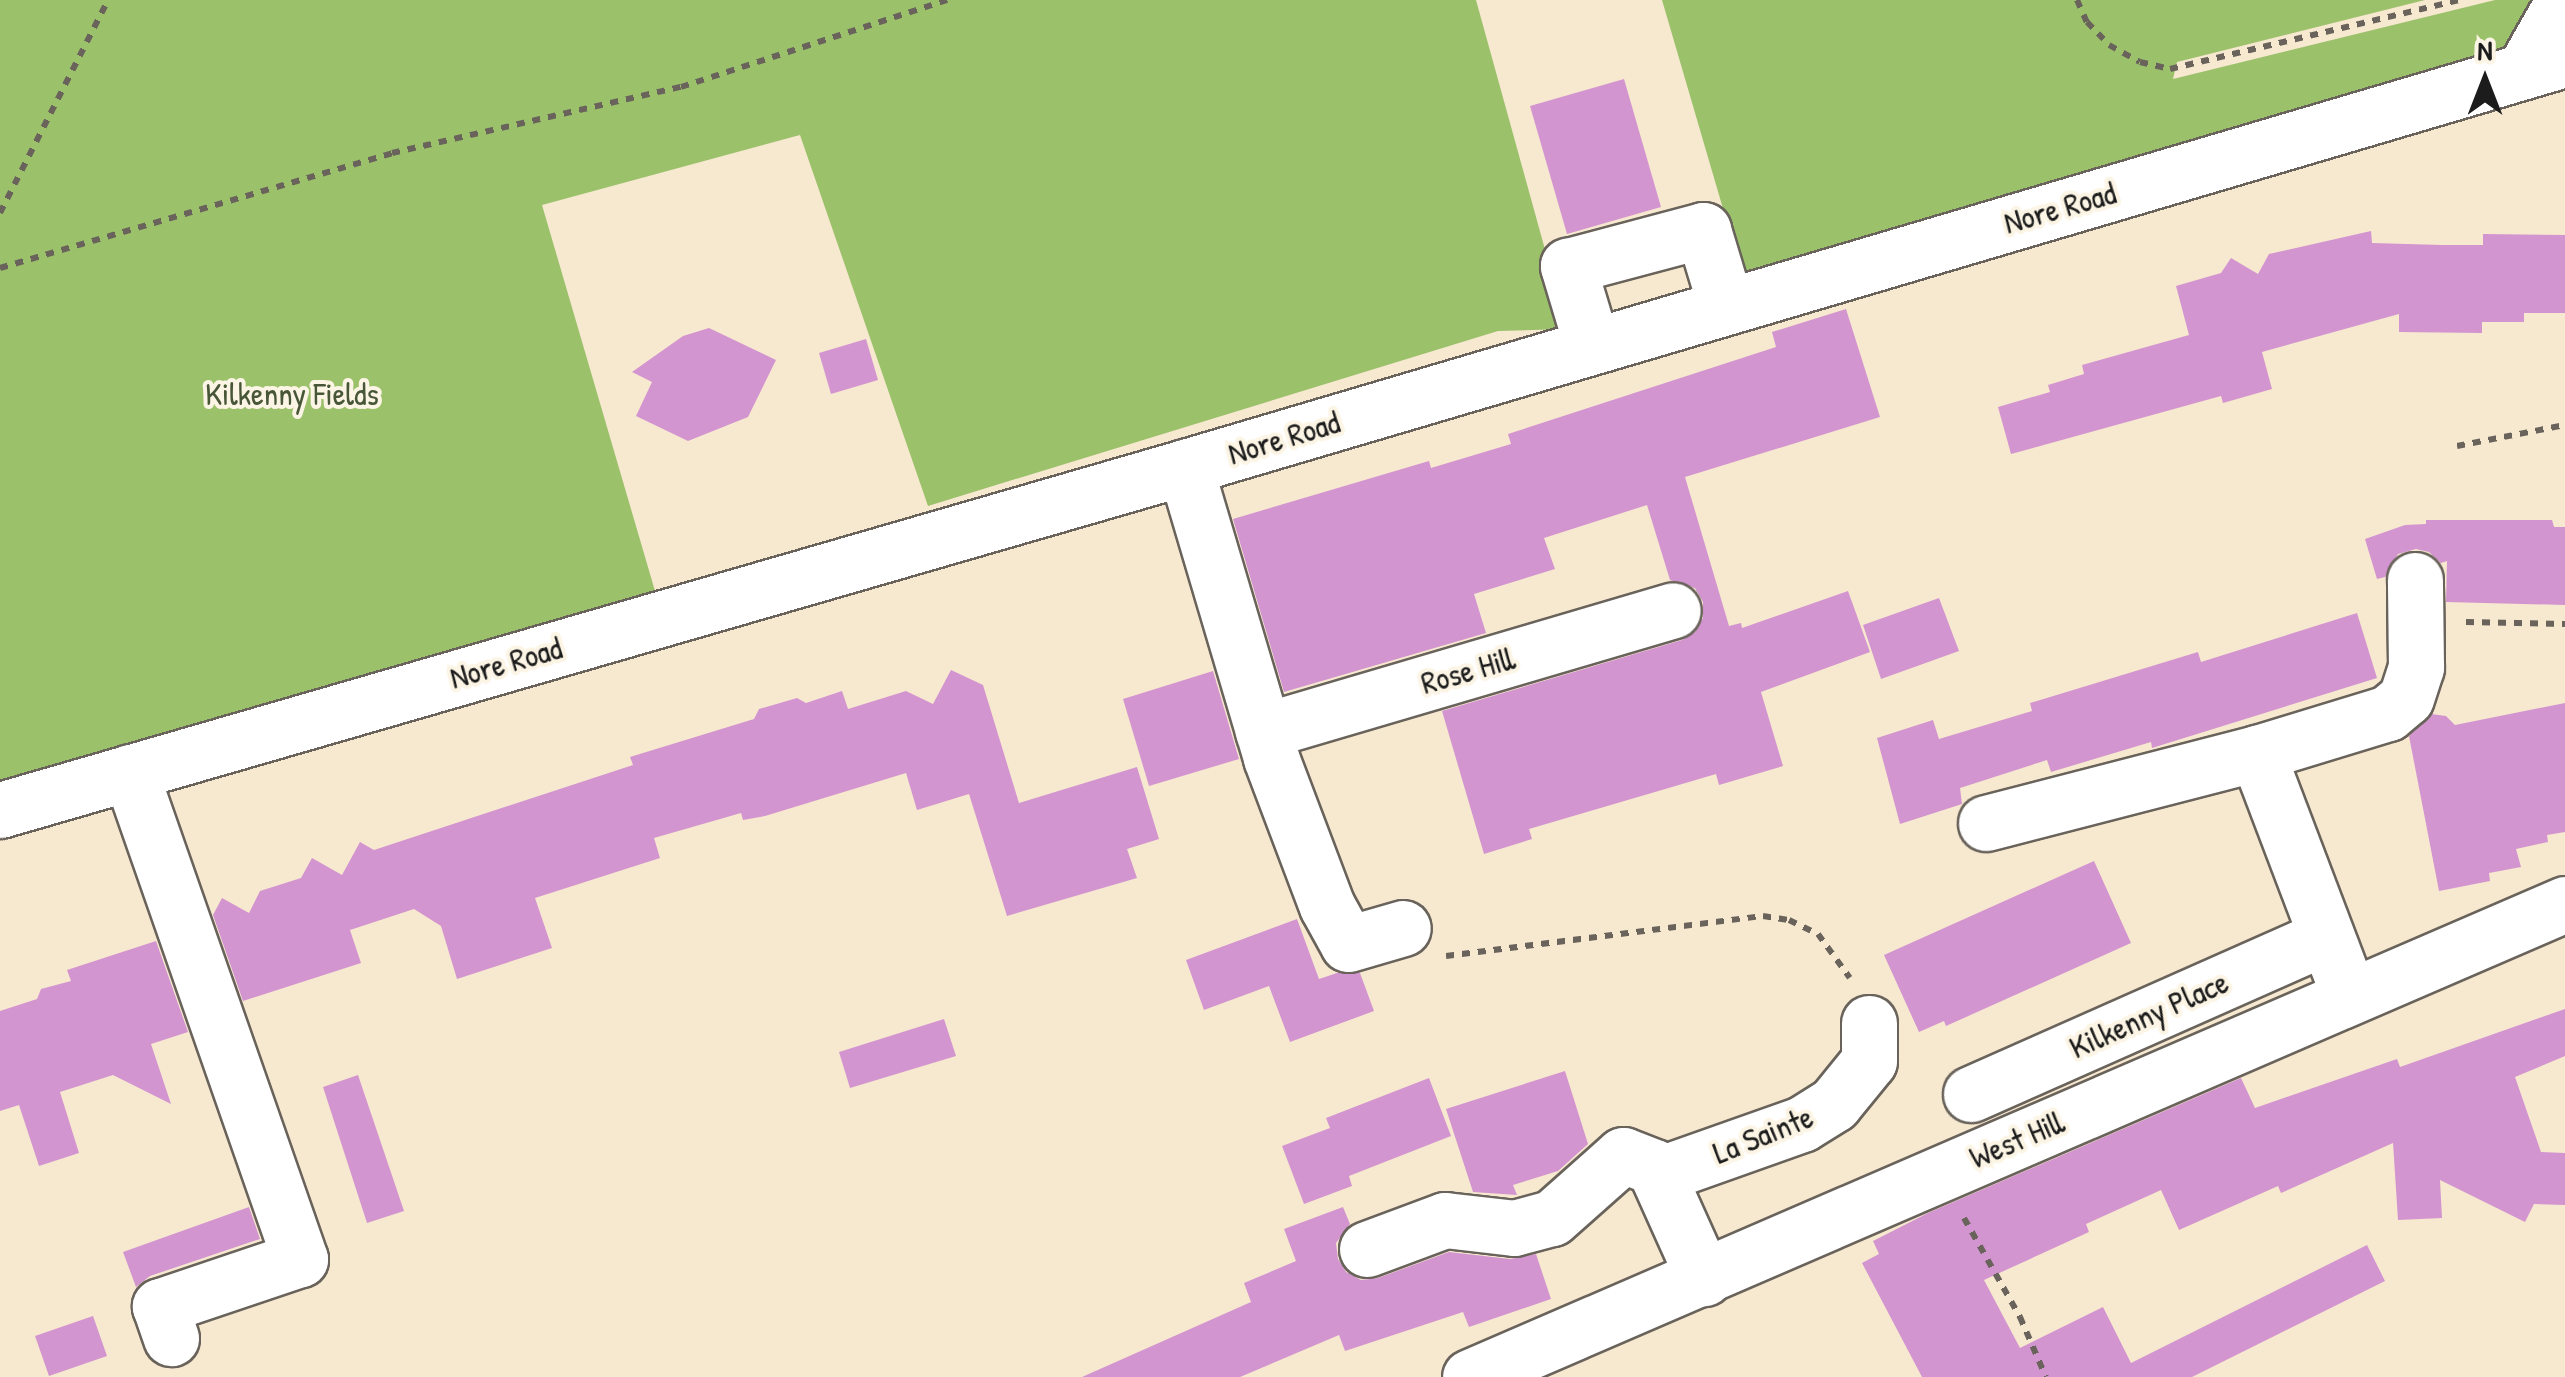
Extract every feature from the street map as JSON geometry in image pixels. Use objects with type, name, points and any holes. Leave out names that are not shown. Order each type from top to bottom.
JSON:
[{"type":"street","points":[[2545,64],[2564,0]]},
{"type":"street","name":"Nore Road","points":[[0,810],[1185,467],[2545,64]]},
{"type":"street","points":[[1592,346],[1568,266],[1703,230],[1726,306]]},
{"type":"street","points":[[1185,467],[1263,731],[1313,875],[1348,944],[1403,928]]},
{"type":"street","points":[[2017,806],[2257,753],[2388,713],[2406,698],[2413,680],[2417,600]]},
{"type":"street","name":"Rose Hill","points":[[1263,731],[1673,610]]},
{"type":"street","points":[[2257,753],[2350,999]]},
{"type":"street","points":[[130,772],[300,1259],[160,1306],[171,1338]]},
{"type":"street","name":"West Hill","points":[[1481,1375],[2565,904]]},
{"type":"street","name":"Kilkenny Place","points":[[1971,1094],[2326,936]]},
{"type":"street","name":"La Sainte","points":[[1658,1175],[1802,1124],[1834,1104],[1869,1061],[1869,1023]]},
{"type":"street","points":[[1366,1250],[1444,1220],[1514,1228],[1552,1218],[1623,1155],[1645,1160],[1658,1175],[1704,1278]]},
{"type":"path","points":[[0,213],[108,0]]},
{"type":"path","points":[[0,268],[392,153],[681,87],[947,0]]},
{"type":"path","points":[[2078,0],[2086,22],[2108,45],[2140,62],[2170,69],[2460,0]]},
{"type":"path","points":[[2457,446],[2565,426]]},
{"type":"path","points":[[2417,600],[2565,624]]},
{"type":"path","points":[[1403,928],[1414,960],[1749,916],[1789,920],[1808,927],[1832,948],[1869,1023]]},
{"type":"path","points":[[1943,1172],[1970,1232],[2020,1316],[2046,1377]]},
{"type":"green space","name":"Kilkenny Fields","points":[[0,0],[1476,0],[1567,329],[1498,331],[928,506],[800,135],[542,205],[655,591],[0,786]]},
{"type":"green space","points":[[1662,0],[2425,0],[2177,62],[2173,79],[2495,0],[2540,0],[2511,43],[2496,53],[1743,277]]},
{"type":"building","points":[[1624,79],[1661,207],[1567,234],[1530,106]]},
{"type":"building","points":[[2371,231],[2372,243],[2442,245],[2483,245],[2483,234],[2565,235],[2565,313],[2524,313],[2524,322],[2482,322],[2482,333],[2399,332],[2399,314],[2262,352],[2272,389],[2223,403],[2221,396],[2011,454],[1998,407],[2050,392],[2048,385],[2084,374],[2082,365],[2189,335],[2176,286],[2221,273],[2231,258],[2258,274],[2269,254]]},
{"type":"building","points":[[1846,309],[1880,417],[1685,477],[1729,626],[1741,623],[1742,628],[1848,591],[1870,652],[1761,692],[1783,766],[1719,785],[1716,774],[1529,829],[1532,839],[1484,854],[1442,711],[1682,640],[1695,632],[1703,618],[1703,602],[1695,588],[1670,580],[1647,505],[1544,538],[1555,569],[1474,594],[1486,633],[1284,692],[1233,519],[1429,461],[1431,468],[1511,444],[1508,434],[1776,347],[1772,332]]},
{"type":"building","points":[[709,328],[776,360],[748,417],[688,441],[636,416],[652,382],[632,372],[683,336]]},
{"type":"building","points":[[866,339],[878,380],[831,394],[819,353]]},
{"type":"building","points":[[2426,520],[2552,520],[2554,527],[2565,527],[2565,605],[2446,602],[2447,561],[2441,563],[2429,552],[2416,549],[2398,554],[2385,577],[2377,579],[2365,539],[2405,525],[2426,524]]},
{"type":"building","points":[[1939,598],[1959,651],[1881,679],[1863,625]]},
{"type":"building","points":[[2357,613],[2377,678],[2152,748],[2151,742],[2051,772],[2047,760],[1960,788],[1962,804],[1900,824],[1877,738],[1933,720],[1939,739],[2032,711],[2030,703],[2198,652],[2201,662]]},
{"type":"building","points":[[951,670],[983,685],[1019,803],[1137,767],[1159,839],[1127,849],[1137,878],[1007,916],[969,794],[917,810],[906,773],[765,816],[743,820],[741,813],[654,838],[660,858],[535,898],[552,948],[457,979],[441,926],[414,909],[350,930],[361,963],[243,1001],[213,915],[222,898],[249,913],[260,891],[301,878],[312,858],[342,875],[360,842],[374,850],[633,765],[630,757],[754,719],[759,709],[797,698],[806,703],[842,691],[848,709],[906,691],[933,704]]},
{"type":"building","points":[[1213,671],[1239,759],[1149,786],[1123,699]]},
{"type":"building","points":[[2565,703],[2565,832],[2547,835],[2548,842],[2516,849],[2521,867],[2489,873],[2490,881],[2439,891],[2409,736],[2431,714],[2446,716],[2455,725]]},
{"type":"building","points":[[2094,861],[2131,943],[1946,1026],[1944,1021],[1919,1032],[1884,955]]},
{"type":"building","points":[[1297,919],[1319,979],[1337,973],[1360,973],[1374,1011],[1290,1042],[1269,986],[1204,1010],[1186,960]]},
{"type":"building","points":[[156,941],[188,1032],[151,1044],[171,1104],[113,1075],[60,1092],[79,1153],[39,1166],[19,1105],[0,1111],[0,1011],[37,999],[41,989],[71,981],[67,970]]},
{"type":"building","points":[[2565,1009],[2565,1056],[2515,1077],[2541,1152],[2565,1153],[2565,1205],[2534,1204],[2525,1222],[2440,1180],[2442,1218],[2398,1220],[2393,1143],[2281,1193],[2278,1186],[2179,1230],[2161,1190],[2086,1224],[2089,1232],[1984,1280],[2020,1348],[2103,1307],[2131,1363],[2367,1245],[2385,1281],[2192,1377],[1922,1377],[1862,1263],[1879,1254],[1873,1241],[1928,1213],[2241,1078],[2255,1108],[2397,1059],[2400,1067]]},
{"type":"building","points":[[944,1019],[956,1056],[850,1088],[839,1052]]},
{"type":"building","points":[[1565,1071],[1588,1144],[1558,1171],[1513,1185],[1517,1195],[1473,1192],[1446,1109]]},
{"type":"building","points":[[358,1075],[404,1211],[367,1223],[323,1087]]},
{"type":"building","points":[[1429,1078],[1451,1136],[1349,1176],[1352,1186],[1304,1204],[1282,1146],[1330,1128],[1326,1118]]},
{"type":"building","points":[[249,1207],[260,1239],[150,1276],[136,1287],[123,1252]]},
{"type":"building","points":[[1343,1207],[1350,1224],[1336,1243],[1338,1259],[1346,1272],[1361,1280],[1378,1278],[1449,1252],[1510,1259],[1536,1254],[1551,1299],[1469,1327],[1463,1312],[1345,1351],[1339,1335],[1240,1377],[1082,1377],[1251,1302],[1244,1283],[1296,1261],[1284,1229]]},
{"type":"building","points":[[93,1316],[107,1356],[49,1376],[35,1336]]}]
